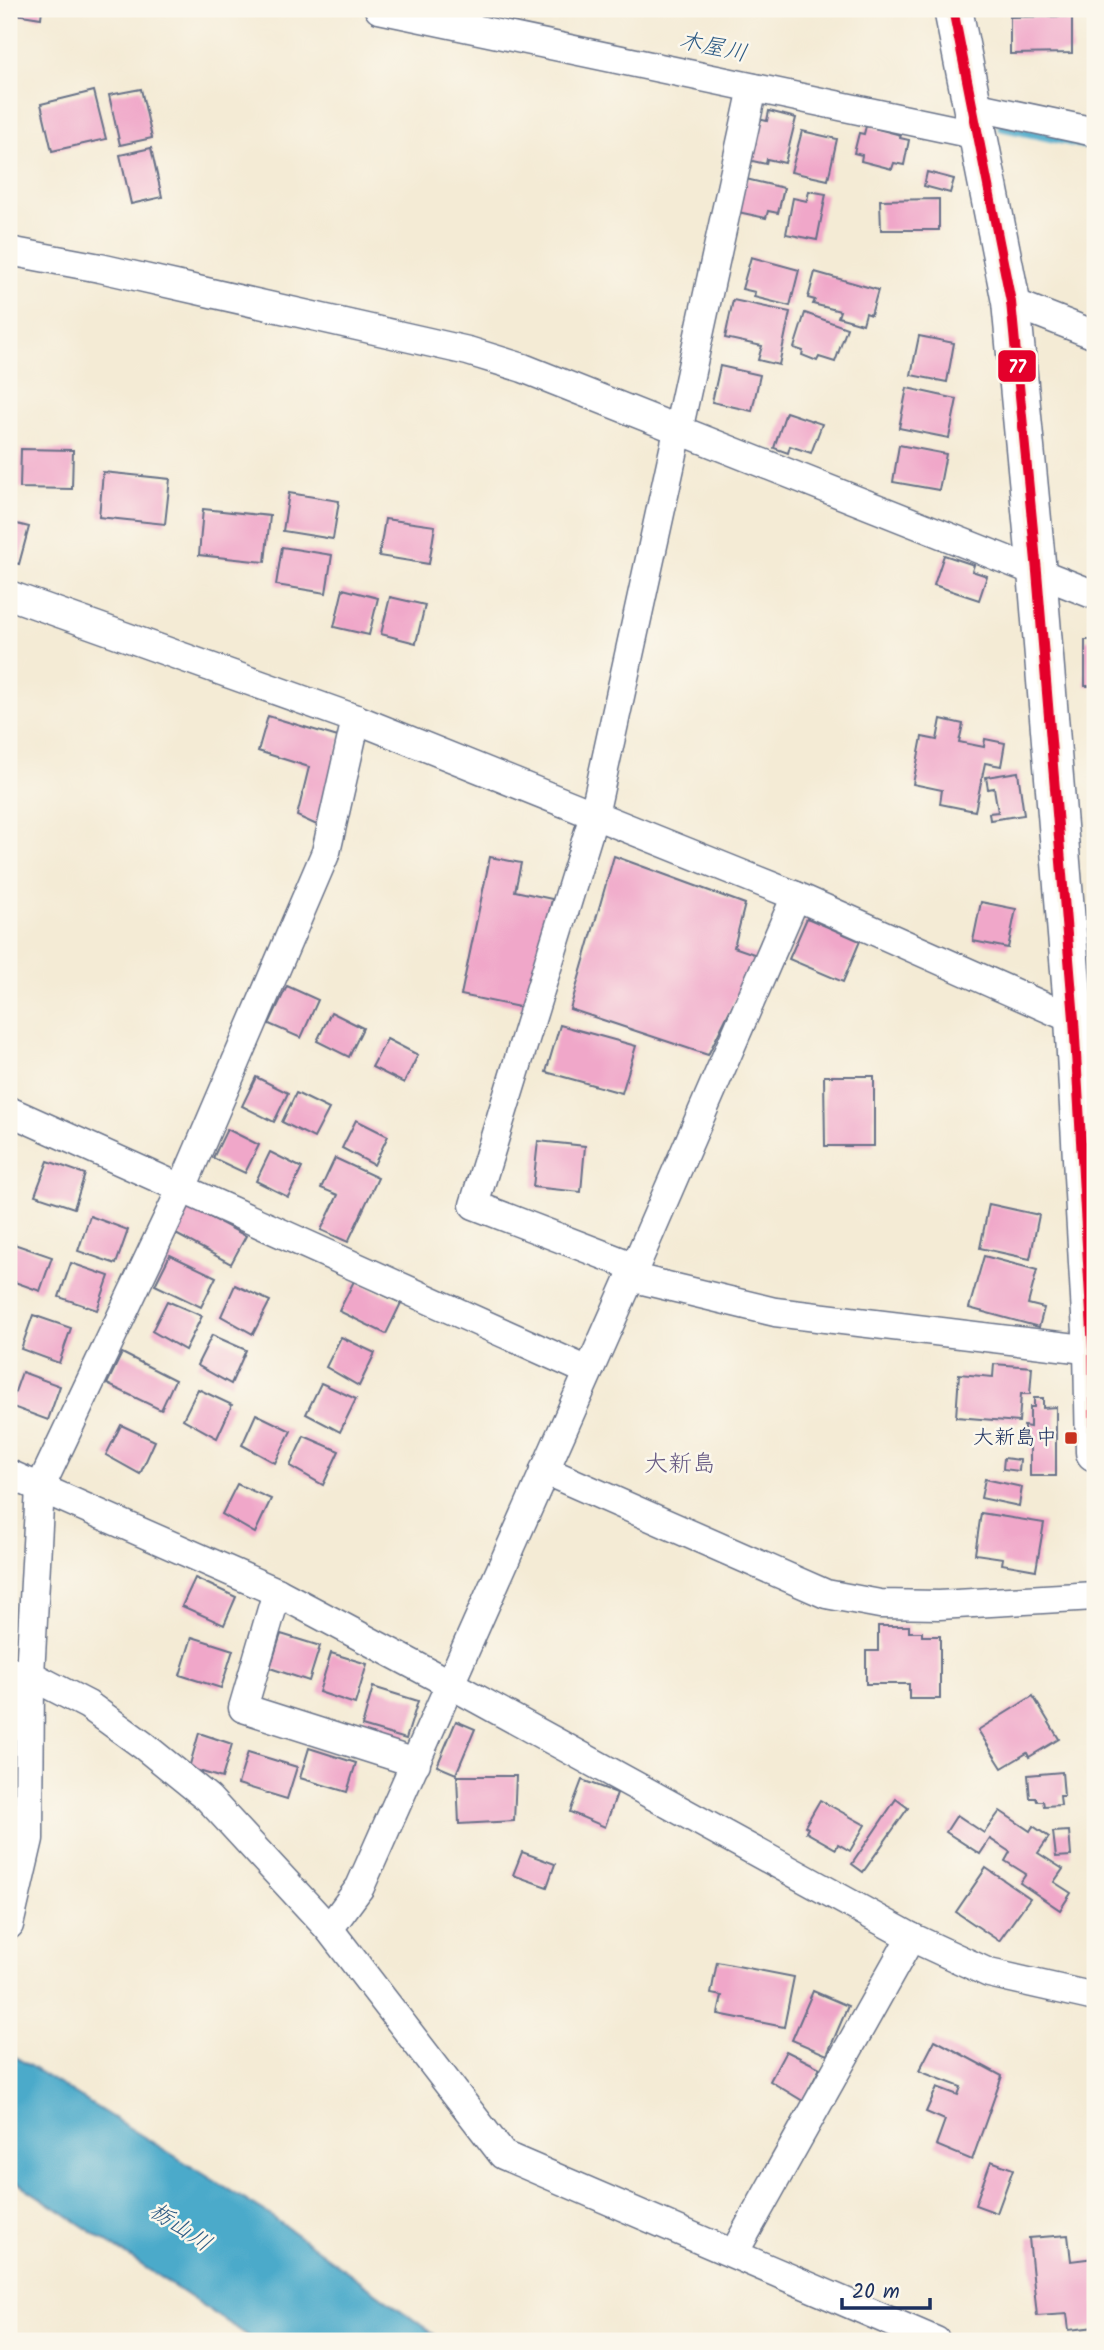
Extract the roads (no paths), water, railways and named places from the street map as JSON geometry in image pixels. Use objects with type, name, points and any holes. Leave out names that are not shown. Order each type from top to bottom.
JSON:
[{"type":"street","points":[[379,9],[753,88],[975,120],[1095,132]]},
{"type":"street","points":[[953,9],[1011,302],[1085,1024],[1095,1452]]},
{"type":"street","points":[[753,88],[594,815],[474,1205],[632,1273],[775,1312],[1093,1350]]},
{"type":"street","points":[[9,251],[100,268],[468,351],[523,368],[680,428],[1095,595]]},
{"type":"street","points":[[1011,302],[1095,335]]},
{"type":"street","points":[[9,595],[356,719],[796,896],[1085,1024]]},
{"type":"street","points":[[9,1924],[29,1839],[19,1673],[40,1488],[181,1188],[326,852],[356,719]]},
{"type":"street","points":[[329,1929],[360,1887],[796,896]]},
{"type":"street","points":[[9,1111],[588,1371]]},
{"type":"street","points":[[544,1470],[826,1594],[880,1604],[939,1605],[1095,1596]]},
{"type":"street","points":[[9,1474],[276,1592],[911,1937],[989,1973],[1095,1997]]},
{"type":"street","points":[[276,1592],[243,1707],[415,1763]]},
{"type":"street","points":[[19,1673],[88,1705],[208,1798],[329,1929],[503,2155],[936,2341]]},
{"type":"street","points":[[734,2253],[911,1937]]},
{"type":"water","name":"栃山川","points":[[9,2053],[271,2216],[443,2341],[256,2341],[9,2177]]},
{"type":"waterway","name":"木屋川","points":[[1002,127],[1095,147]]},
{"type":"place","name":"大新島中","points":[[1071,1438]]},
{"type":"district","name":"大新島","points":[[680,1464]]}]
